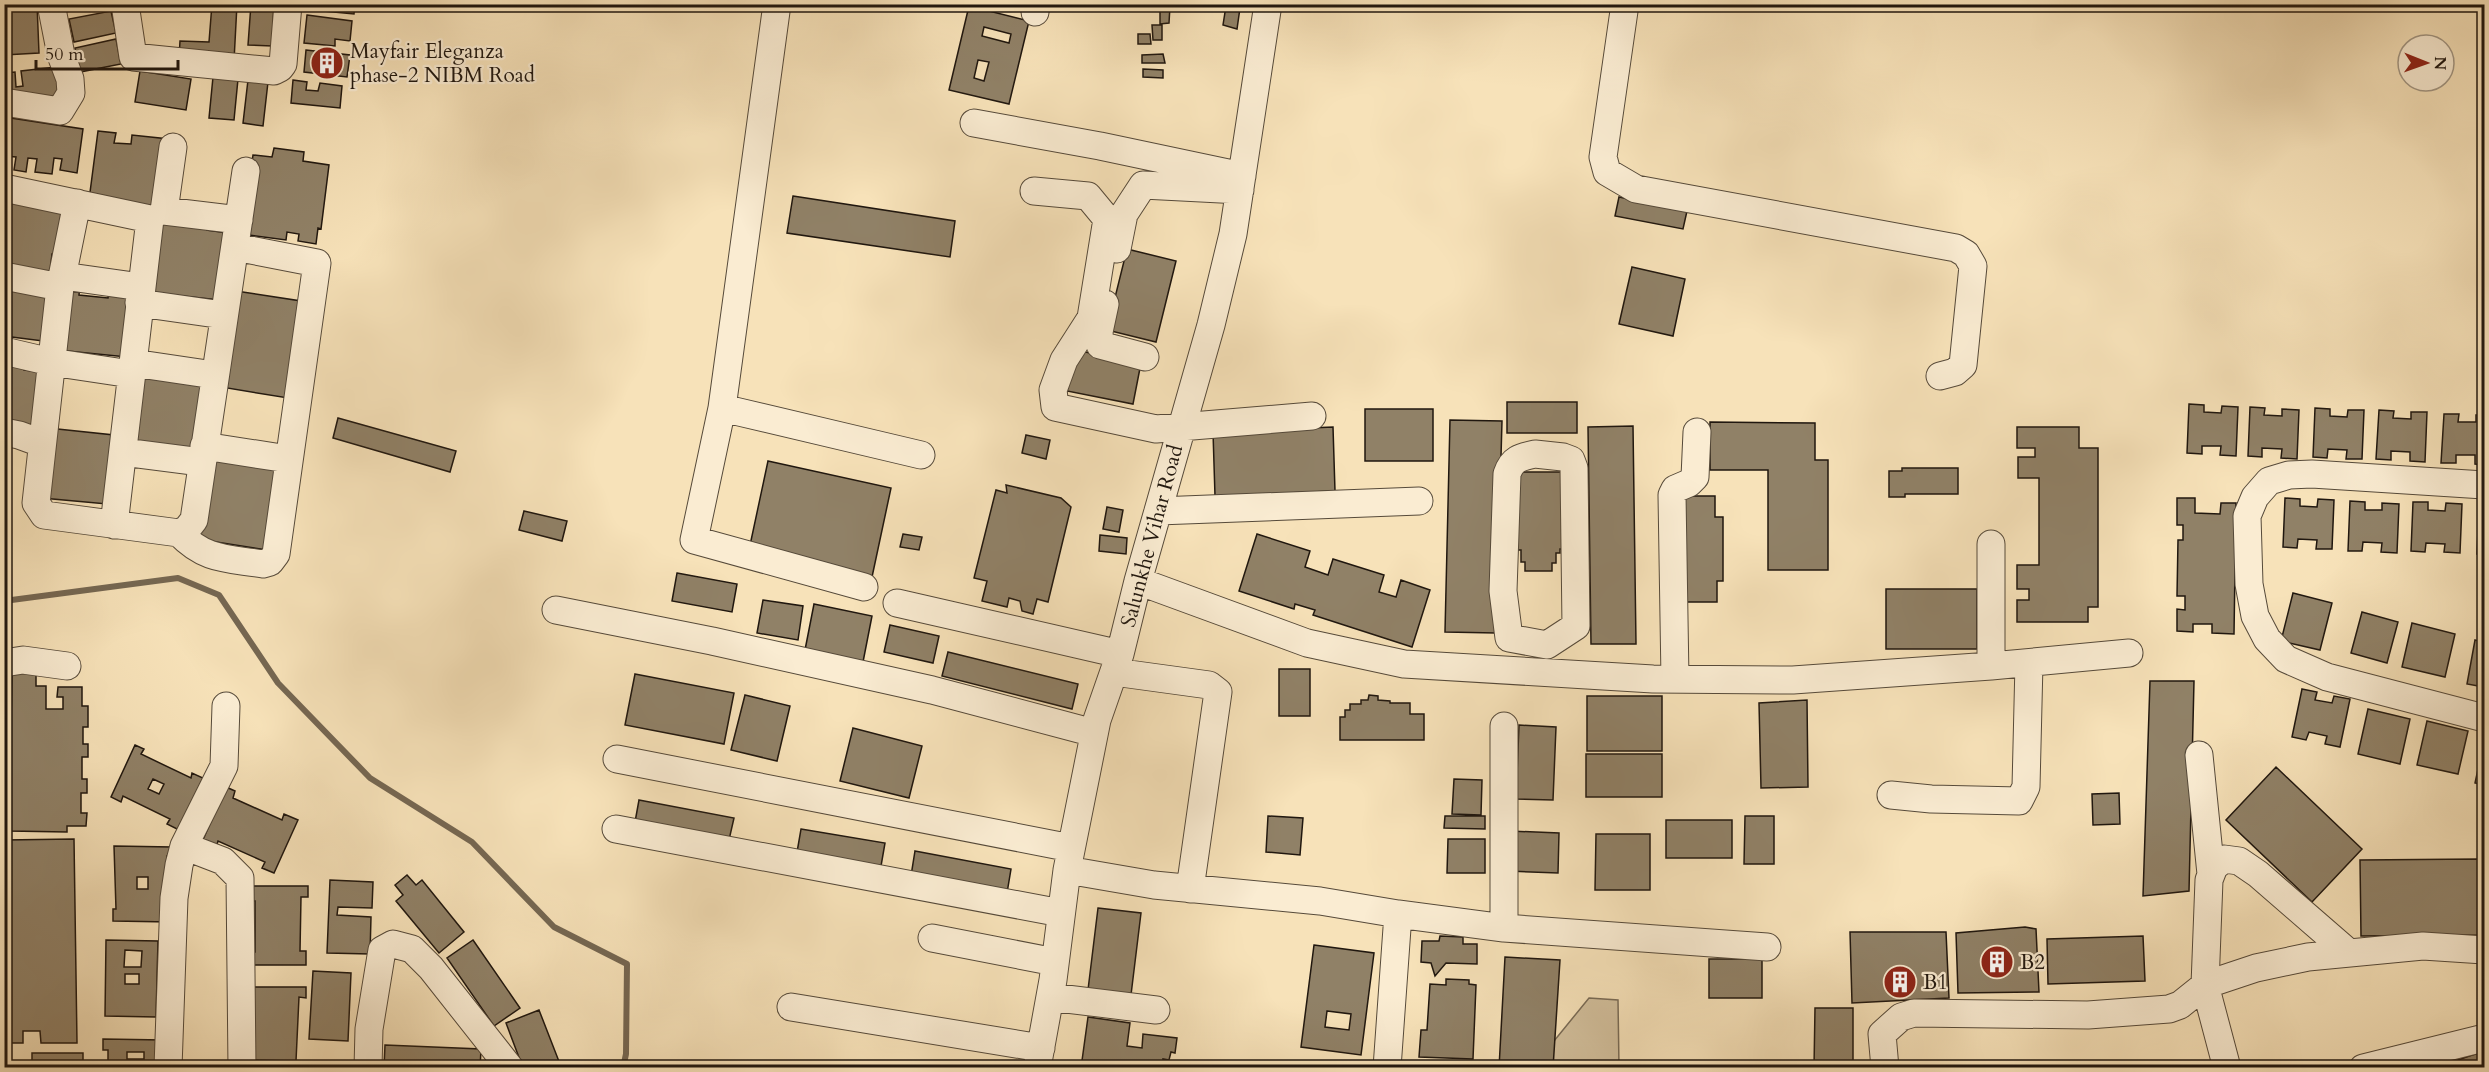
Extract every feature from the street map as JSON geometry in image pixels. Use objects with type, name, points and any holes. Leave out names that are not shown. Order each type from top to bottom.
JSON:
[{"type":"street","points":[[4,102],[60,111],[71,93],[70,79],[61,55],[51,4]]},
{"type":"street","points":[[125,4],[133,57],[274,71],[283,64],[288,4]]},
{"type":"street","points":[[777,4],[722,408],[694,540],[864,587]]},
{"type":"street","name":"Salunkhe Vihar Road","points":[[1039,1058],[1069,859],[1094,733],[1117,663],[1230,246],[1268,4]]},
{"type":"street","points":[[1625,4],[1603,157],[1607,172],[1636,189],[1956,248],[1966,254],[1973,266],[1963,365],[1955,372],[1940,376]]},
{"type":"street","points":[[974,123],[1100,146],[1241,183]]},
{"type":"street","points":[[114,525],[140,295],[173,147]]},
{"type":"street","points":[[77,203],[62,282],[51,362],[35,496],[39,510],[44,515],[179,533],[187,529],[194,520],[246,171]]},
{"type":"street","points":[[1145,357],[1100,345],[1099,332],[1124,214],[1143,185],[1241,183]]},
{"type":"street","points":[[4,188],[77,203],[157,215],[239,220]]},
{"type":"street","points":[[1034,191],[1089,196],[1107,219],[1091,318],[1064,360],[1053,390],[1055,407],[1156,429],[1312,416]]},
{"type":"street","points":[[179,533],[198,550],[208,555],[263,564],[270,562],[276,554],[317,263],[235,247]]},
{"type":"street","points":[[4,276],[62,282],[140,295],[223,315]]},
{"type":"street","points":[[4,351],[51,362],[214,375]]},
{"type":"street","points":[[722,408],[921,454]]},
{"type":"street","points":[[4,432],[41,443]]},
{"type":"street","points":[[1675,679],[1672,495],[1674,489],[1689,483],[1695,477],[1697,432]]},
{"type":"street","points":[[123,452],[288,459]]},
{"type":"street","points":[[1535,453],[1571,460],[1574,468],[1576,626],[1547,645],[1509,638],[1503,591],[1507,474],[1510,465],[1518,457],[1535,453]]},
{"type":"street","points":[[2484,485],[2312,474],[2289,475],[2269,481],[2255,497],[2247,516],[2246,545],[2249,584],[2255,616],[2267,639],[2286,659],[2326,677],[2484,718]]},
{"type":"street","points":[[1158,512],[1419,501]]},
{"type":"street","points":[[1991,544],[1992,666]]},
{"type":"street","points":[[1138,581],[1318,646],[1404,664],[1675,679],[1793,680],[1992,666],[2129,653]]},
{"type":"street","points":[[897,603],[1117,663],[1209,685],[1218,692],[1190,889]]},
{"type":"street","points":[[556,610],[712,641],[932,690],[1094,733]]},
{"type":"street","points":[[1547,645],[1549,673]]},
{"type":"street","points":[[4,663],[23,660],[67,666]]},
{"type":"street","points":[[1891,795],[1931,799],[2019,801],[2026,787],[2028,663]]},
{"type":"street","points":[[168,1068],[174,898],[184,846],[224,766],[226,706]]},
{"type":"street","points":[[1504,726],[1504,928]]},
{"type":"street","points":[[2199,754],[2211,874]]},
{"type":"street","points":[[617,759],[1069,859],[1154,885],[1320,901],[1504,928],[1767,947]]},
{"type":"street","points":[[616,829],[1061,913]]},
{"type":"street","points":[[184,846],[223,861],[240,878],[242,1068]]},
{"type":"street","points":[[2227,1068],[2205,985],[2209,880],[2214,867],[2224,859],[2239,861],[2258,874],[2349,953]]},
{"type":"street","points":[[1387,1068],[1398,914]]},
{"type":"street","points":[[932,938],[1055,962]]},
{"type":"street","points":[[368,1068],[369,1029],[381,950],[393,944],[412,949],[431,968],[510,1068]]},
{"type":"street","points":[[1885,1068],[1882,1034],[1901,1017],[1914,1013],[2088,1015],[2159,1010],[2180,1005],[2205,985],[2256,968],[2308,957],[2423,946],[2484,950]]},
{"type":"street","points":[[1050,997],[1156,1010]]},
{"type":"street","points":[[791,1007],[1039,1058]]},
{"type":"street","points":[[2363,1068],[2484,1038]]},
{"type":"shaded area","points":[[1589,998],[1618,1000],[1619,1067],[1532,1068]]},
{"type":"building","points":[[4,4],[37,4],[39,53],[4,55]]},
{"type":"building","points":[[64,4],[101,4],[65,12]]},
{"type":"building","points":[[212,4],[237,4],[234,61],[179,58],[180,41],[209,42]]},
{"type":"building","points":[[251,4],[274,4],[272,46],[248,45]]},
{"type":"building","points":[[313,4],[355,4],[354,14],[313,10]]},
{"type":"building","points":[[969,6],[1029,21],[1009,104],[949,90]],"holes":[[[984,27],[1011,34],[1009,43],[982,36]],[[978,60],[989,62],[984,81],[974,78]]]},
{"type":"building","points":[[1160,6],[1170,6],[1169,23],[1160,24]]},
{"type":"building","points":[[1226,6],[1240,8],[1237,29],[1223,25]]},
{"type":"building","points":[[111,11],[116,33],[74,42],[69,19]]},
{"type":"building","points":[[307,15],[352,21],[350,41],[335,39],[335,46],[304,43]]},
{"type":"building","points":[[1152,25],[1162,25],[1162,40],[1153,40]]},
{"type":"building","points":[[1138,34],[1150,34],[1151,44],[1138,44]]},
{"type":"building","points":[[116,39],[121,64],[80,72],[75,48]]},
{"type":"building","name":"Mayfair Eleganza phase-2 NIBM Road","points":[[306,50],[350,55],[347,77],[304,72]]},
{"type":"building","points":[[1163,54],[1165,63],[1142,63],[1142,55]]},
{"type":"building","points":[[56,67],[60,96],[4,95],[5,73],[15,72],[16,87],[23,86],[21,71]]},
{"type":"building","points":[[1143,69],[1163,70],[1163,78],[1143,77]]},
{"type":"building","points":[[140,71],[191,79],[186,110],[135,102]]},
{"type":"building","points":[[213,77],[238,79],[234,120],[209,118]]},
{"type":"building","points":[[248,80],[268,82],[263,126],[243,123]]},
{"type":"building","points":[[293,80],[307,82],[306,90],[318,91],[320,83],[342,86],[340,108],[291,103]]},
{"type":"building","points":[[4,117],[83,129],[77,173],[60,170],[62,159],[54,158],[52,174],[35,172],[37,159],[28,158],[26,172],[14,170],[16,157],[6,156],[4,166]]},
{"type":"building","points":[[98,131],[116,133],[114,143],[131,144],[132,135],[169,139],[157,208],[89,200]]},
{"type":"building","points":[[274,148],[304,152],[303,161],[329,165],[321,229],[318,228],[316,244],[298,241],[299,234],[287,232],[286,240],[242,234],[253,155],[272,157]]},
{"type":"building","points":[[793,196],[955,221],[950,257],[787,233]]},
{"type":"building","points":[[1619,197],[1687,211],[1683,229],[1615,216]]},
{"type":"building","points":[[4,199],[62,203],[58,254],[52,254],[51,263],[57,274],[4,267]]},
{"type":"building","points":[[162,221],[208,223],[207,230],[228,233],[220,300],[153,293]]},
{"type":"building","points":[[1127,249],[1176,261],[1156,342],[1107,330]]},
{"type":"building","points":[[1632,267],[1685,279],[1673,336],[1619,324]]},
{"type":"building","points":[[65,283],[80,284],[79,295],[108,298],[110,286],[134,289],[127,357],[57,350]]},
{"type":"building","points":[[4,284],[50,289],[43,341],[4,336]]},
{"type":"building","points":[[236,291],[301,301],[288,398],[221,387]]},
{"type":"building","points":[[1075,350],[1141,363],[1133,404],[1067,391]]},
{"type":"building","points":[[4,362],[24,363],[24,370],[44,372],[43,428],[4,425]]},
{"type":"building","points":[[134,375],[207,386],[199,455],[126,447]]},
{"type":"building","points":[[1507,402],[1577,402],[1577,433],[1507,433]]},
{"type":"building","points":[[2189,404],[2204,405],[2204,412],[2221,413],[2222,406],[2238,407],[2236,456],[2220,455],[2221,446],[2202,446],[2202,454],[2187,453]]},
{"type":"building","points":[[2250,407],[2265,408],[2264,415],[2282,416],[2282,409],[2299,410],[2297,459],[2281,458],[2282,449],[2262,448],[2262,457],[2248,456]]},
{"type":"building","points":[[2315,408],[2330,409],[2330,416],[2347,417],[2348,410],[2364,410],[2362,459],[2346,459],[2347,450],[2328,449],[2327,458],[2313,457]]},
{"type":"building","points":[[1365,409],[1433,409],[1433,461],[1365,461]]},
{"type":"building","points":[[2379,410],[2394,411],[2393,418],[2411,419],[2411,412],[2427,412],[2425,462],[2410,461],[2410,452],[2391,451],[2391,460],[2376,459]]},
{"type":"building","points":[[2444,414],[2459,414],[2458,422],[2476,422],[2476,415],[2484,415],[2484,465],[2475,464],[2475,455],[2456,455],[2456,463],[2441,463]]},
{"type":"building","points":[[338,418],[456,451],[450,472],[333,438]]},
{"type":"building","points":[[1450,420],[1502,421],[1496,633],[1445,632]]},
{"type":"building","points":[[1710,422],[1815,423],[1815,460],[1828,460],[1828,570],[1768,570],[1768,470],[1710,470]]},
{"type":"building","points":[[1633,426],[1636,644],[1591,644],[1588,427]]},
{"type":"building","points":[[1333,427],[1335,491],[1215,496],[1213,432]]},
{"type":"building","points":[[2017,427],[2079,427],[2079,448],[2098,448],[2098,607],[2088,607],[2088,622],[2017,622],[2017,600],[2029,600],[2029,589],[2017,589],[2017,565],[2039,565],[2039,478],[2018,478],[2018,457],[2035,457],[2035,448],[2017,448]]},
{"type":"building","points":[[48,428],[114,435],[107,504],[42,498]]},
{"type":"building","points":[[1026,435],[1050,440],[1046,459],[1022,453]]},
{"type":"building","points":[[211,454],[280,465],[267,550],[197,539]]},
{"type":"building","points":[[768,461],[891,488],[872,577],[749,550]]},
{"type":"building","points":[[1902,468],[1958,468],[1958,494],[1905,494],[1905,497],[1889,497],[1889,471],[1902,471]]},
{"type":"building","points":[[1515,472],[1567,472],[1567,549],[1560,549],[1560,553],[1556,553],[1556,563],[1552,563],[1552,571],[1525,571],[1525,562],[1521,562],[1521,550],[1514,550]]},
{"type":"building","points":[[1006,485],[1061,498],[1071,507],[1048,602],[1037,599],[1033,614],[1022,611],[1020,601],[1009,598],[1007,607],[982,601],[987,581],[974,578],[996,490],[1007,493]]},
{"type":"building","points":[[1676,496],[1715,496],[1715,517],[1723,517],[1723,581],[1717,581],[1717,602],[1676,602]]},
{"type":"building","points":[[2177,498],[2195,498],[2195,513],[2220,514],[2221,503],[2236,503],[2234,634],[2212,633],[2212,624],[2193,624],[2193,632],[2177,631],[2177,609],[2185,610],[2185,596],[2177,596],[2178,540],[2183,540],[2183,525],[2177,525]]},
{"type":"building","points":[[2285,498],[2300,499],[2300,506],[2317,507],[2318,499],[2334,500],[2332,549],[2316,549],[2317,540],[2298,539],[2297,548],[2283,547]]},
{"type":"building","points":[[2350,501],[2365,502],[2365,510],[2382,510],[2382,503],[2399,504],[2397,553],[2381,552],[2382,543],[2363,542],[2362,551],[2348,551]]},
{"type":"building","points":[[2413,502],[2428,502],[2428,510],[2445,511],[2446,503],[2462,504],[2460,553],[2444,552],[2445,544],[2426,543],[2425,552],[2411,551]]},
{"type":"building","points":[[2479,505],[2484,505],[2484,554],[2477,554]]},
{"type":"building","points":[[1107,507],[1123,510],[1119,532],[1103,529]]},
{"type":"building","points":[[524,511],[567,521],[562,541],[519,530]]},
{"type":"building","points":[[903,534],[922,537],[919,550],[900,547]]},
{"type":"building","points":[[1257,534],[1310,551],[1305,567],[1328,575],[1333,559],[1384,575],[1379,592],[1396,597],[1401,580],[1430,590],[1412,647],[1313,615],[1315,610],[1295,604],[1294,609],[1239,591]]},
{"type":"building","points":[[1100,535],[1127,538],[1126,554],[1099,551]]},
{"type":"building","points":[[677,573],[737,584],[732,612],[672,601]]},
{"type":"building","points":[[1886,589],[1977,589],[1977,649],[1886,649]]},
{"type":"building","points":[[2293,593],[2332,603],[2320,650],[2281,641]]},
{"type":"building","points":[[763,600],[803,606],[798,640],[757,633]]},
{"type":"building","points":[[814,604],[872,616],[863,662],[805,650]]},
{"type":"building","points":[[2362,612],[2398,622],[2387,663],[2351,653]]},
{"type":"building","points":[[2412,623],[2455,634],[2445,677],[2402,667]]},
{"type":"building","points":[[890,625],[939,636],[933,663],[884,652]]},
{"type":"building","points":[[2475,640],[2484,642],[2484,687],[2467,684]]},
{"type":"building","points":[[948,652],[1078,684],[1072,709],[942,676]]},
{"type":"building","points":[[1279,669],[1310,669],[1310,716],[1279,716]]},
{"type":"building","points":[[12,672],[36,673],[36,686],[46,686],[46,709],[63,709],[63,697],[57,697],[58,687],[82,687],[82,706],[88,706],[88,727],[83,727],[83,744],[88,744],[88,757],[82,757],[82,779],[87,779],[87,793],[81,793],[81,813],[87,813],[86,826],[67,826],[67,832],[9,831]]},
{"type":"building","points":[[635,674],[734,693],[724,744],[625,725]]},
{"type":"building","points":[[2150,681],[2194,681],[2189,891],[2143,896]]},
{"type":"building","points":[[2302,689],[2317,692],[2315,700],[2332,703],[2334,696],[2350,699],[2340,747],[2325,744],[2327,736],[2309,732],[2306,740],[2292,737]]},
{"type":"building","points":[[745,695],[790,706],[777,761],[731,750]]},
{"type":"building","points":[[1369,695],[1378,696],[1378,700],[1390,701],[1390,703],[1410,703],[1410,714],[1424,714],[1424,740],[1340,740],[1340,717],[1345,717],[1345,710],[1350,710],[1350,704],[1361,704],[1361,700],[1368,700]]},
{"type":"building","points":[[1587,696],[1662,696],[1662,751],[1587,751]]},
{"type":"building","points":[[1807,700],[1808,787],[1761,788],[1759,703]]},
{"type":"building","points":[[2368,709],[2410,719],[2400,764],[2358,754]]},
{"type":"building","points":[[2427,721],[2468,731],[2458,774],[2417,765]]},
{"type":"building","points":[[1519,725],[1556,727],[1553,800],[1516,799]]},
{"type":"building","points":[[853,728],[922,746],[909,798],[840,781]]},
{"type":"building","points":[[2484,742],[2484,785],[2475,783]]},
{"type":"building","points":[[135,745],[144,749],[141,754],[191,778],[192,773],[203,778],[179,830],[167,824],[170,819],[123,796],[121,802],[111,797]],"holes":[[[153,779],[164,784],[159,794],[148,789]]]},
{"type":"building","points":[[1586,754],[1662,754],[1662,797],[1586,797]]},
{"type":"building","points":[[2276,767],[2362,849],[2312,902],[2226,820]]},
{"type":"building","points":[[1454,779],[1482,780],[1481,815],[1452,814]]},
{"type":"building","points":[[226,787],[235,791],[233,798],[282,820],[284,814],[298,820],[274,873],[262,868],[265,862],[218,841],[216,848],[202,842]]},
{"type":"building","points":[[2119,793],[2120,824],[2093,825],[2092,794]]},
{"type":"building","points":[[639,800],[734,818],[729,840],[635,822]]},
{"type":"building","points":[[1268,816],[1303,818],[1300,855],[1266,852]]},
{"type":"building","points":[[1445,816],[1485,816],[1485,829],[1444,828]]},
{"type":"building","points":[[1745,816],[1774,816],[1774,864],[1744,864]]},
{"type":"building","points":[[1666,820],[1732,820],[1732,858],[1666,858]]},
{"type":"building","points":[[801,829],[885,843],[880,872],[796,858]]},
{"type":"building","points":[[1509,831],[1559,833],[1558,873],[1508,871]]},
{"type":"building","points":[[1596,834],[1650,834],[1650,890],[1595,890]]},
{"type":"building","points":[[74,839],[77,1043],[41,1043],[40,1031],[23,1031],[23,1043],[4,1043],[4,840]]},
{"type":"building","points":[[1448,839],[1485,839],[1485,873],[1447,873]]},
{"type":"building","points":[[114,846],[172,847],[171,856],[167,856],[167,910],[170,922],[113,921],[113,909],[116,909]],"holes":[[[137,877],[148,877],[148,889],[137,889]]]},
{"type":"building","points":[[915,851],[1011,869],[1007,893],[911,876]]},
{"type":"building","points":[[2478,859],[2479,935],[2361,936],[2360,860]]},
{"type":"building","points":[[407,875],[416,885],[422,880],[464,932],[439,953],[396,901],[403,895],[395,885]]},
{"type":"building","points":[[330,880],[373,882],[372,908],[338,907],[337,915],[371,917],[370,954],[327,953]]},
{"type":"building","points":[[248,886],[308,886],[308,897],[301,897],[300,951],[306,951],[306,965],[249,965],[249,952],[255,952],[255,901],[248,901]]},
{"type":"building","points":[[1098,908],[1141,913],[1130,1003],[1087,998]]},
{"type":"building","name":"B2","points":[[2025,927],[2036,929],[2039,992],[1958,993],[1956,933]]},
{"type":"building","name":"B1","points":[[1850,932],[1946,932],[1949,998],[1852,1003]]},
{"type":"building","points":[[1440,936],[1463,937],[1463,944],[1477,944],[1477,964],[1446,963],[1435,976],[1431,963],[1421,962],[1422,941],[1439,941]]},
{"type":"building","points":[[2143,936],[2145,981],[2048,984],[2047,939]]},
{"type":"building","points":[[106,940],[158,941],[156,1017],[105,1016]],"holes":[[[125,950],[142,951],[141,967],[124,967]],[[125,974],[139,974],[139,984],[125,984]]]},
{"type":"building","points":[[473,940],[520,1008],[494,1026],[447,958]]},
{"type":"building","points":[[1314,945],[1374,953],[1361,1055],[1301,1047]],"holes":[[[1327,1011],[1351,1014],[1349,1030],[1325,1027]]]},
{"type":"building","points":[[1505,957],[1560,960],[1553,1068],[1499,1068]]},
{"type":"building","points":[[1709,959],[1762,959],[1762,998],[1709,998]]},
{"type":"building","points":[[313,971],[351,973],[348,1041],[309,1039]]},
{"type":"building","points":[[1446,979],[1469,980],[1469,984],[1476,985],[1473,1059],[1419,1057],[1421,1030],[1427,1030],[1430,984],[1446,985]]},
{"type":"building","points":[[247,987],[306,987],[306,998],[299,997],[296,1061],[247,1060]]},
{"type":"building","points":[[1815,1008],[1853,1008],[1853,1068],[1814,1068]]},
{"type":"building","points":[[539,1010],[560,1064],[550,1068],[523,1068],[506,1023]]},
{"type":"building","points":[[1088,1017],[1130,1023],[1127,1046],[1142,1048],[1143,1034],[1177,1038],[1175,1053],[1171,1052],[1169,1060],[1163,1059],[1163,1065],[1173,1068],[1081,1068]]},
{"type":"building","points":[[103,1039],[163,1040],[156,1068],[108,1068],[108,1050],[103,1050]],"holes":[[[127,1052],[144,1052],[144,1059],[127,1059]]]},
{"type":"building","points":[[385,1045],[481,1049],[480,1068],[384,1068]]},
{"type":"building","points":[[2484,1051],[2484,1068],[2447,1068],[2446,1064]]},
{"type":"building","points":[[32,1053],[83,1053],[83,1068],[32,1068]]},
{"type":"waterway","points":[[4,601],[178,578],[219,595],[278,683],[370,778],[472,842],[554,927],[627,964],[626,1054],[623,1068]]},
{"type":"place","name":"Mayfair Eleganza phase-2 NIBM Road","points":[[327,63]]},
{"type":"place","name":"B2","points":[[1997,962]]},
{"type":"place","name":"B1","points":[[1900,982]]}]
